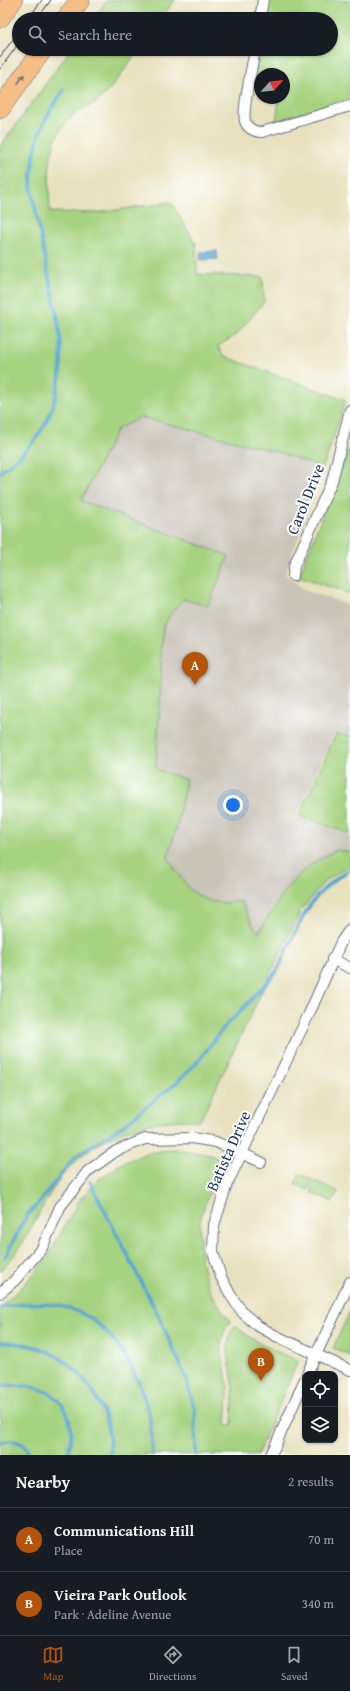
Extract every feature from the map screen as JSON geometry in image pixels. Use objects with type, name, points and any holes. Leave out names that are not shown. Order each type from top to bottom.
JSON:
[{"type":"highway","points":[[0,18],[13,0]]},
{"type":"highway","points":[[71,12],[80,0]]},
{"type":"highway","points":[[0,110],[38,56]]},
{"type":"street","points":[[261,12],[263,0]]},
{"type":"street","points":[[254,56],[245,111],[245,122],[250,129],[262,132],[350,106]]},
{"type":"street","name":"Carol Drive","points":[[293,576],[294,566],[332,481],[350,410]]},
{"type":"street","name":"Batista Drive","points":[[350,929],[332,959],[309,1014],[227,1184],[214,1225],[213,1252],[221,1277],[231,1296],[243,1313],[258,1326],[276,1336],[350,1370]]},
{"type":"street","points":[[332,959],[350,968]]},
{"type":"street","points":[[0,1293],[14,1281],[42,1248],[60,1207],[88,1171],[116,1151],[145,1139],[192,1138],[216,1142],[261,1162]]},
{"type":"street","points":[[308,1371],[350,1282]]},
{"type":"street","points":[[271,1455],[302,1386]]},
{"type":"shaded area","points":[[141,417],[278,452],[323,468],[285,574],[306,591],[350,605],[350,735],[335,732],[296,817],[350,835],[350,852],[336,850],[316,861],[302,872],[284,891],[271,909],[259,932],[254,928],[241,902],[217,903],[205,899],[192,891],[180,878],[168,857],[177,825],[186,780],[156,769],[161,683],[161,643],[163,628],[176,606],[229,556],[81,501],[117,429]]},
{"type":"green space","points":[[107,0],[175,0],[166,12],[98,12]]},
{"type":"green space","points":[[269,0],[350,0],[350,100],[330,104],[276,122],[278,104],[290,104],[290,68],[256,68],[259,56],[338,56],[338,12],[267,12]]},
{"type":"green space","points":[[66,56],[134,56],[107,92],[95,103],[71,117],[57,137],[50,162],[50,212],[95,213],[171,202],[196,244],[197,274],[263,277],[264,302],[236,335],[218,346],[223,356],[346,400],[323,468],[278,452],[141,417],[117,429],[81,501],[229,556],[208,606],[183,599],[170,614],[163,628],[161,643],[161,683],[156,769],[186,780],[177,825],[168,857],[181,878],[196,894],[205,899],[227,903],[241,901],[254,928],[259,932],[284,891],[302,872],[316,861],[336,850],[350,852],[350,865],[324,882],[300,912],[200,1121],[179,1120],[139,1126],[119,1133],[101,1142],[85,1154],[69,1168],[56,1184],[18,1250],[0,1271],[0,147]]},
{"type":"green space","points":[[350,445],[350,594],[299,576]]},
{"type":"green space","points":[[336,734],[350,736],[350,834],[299,816]]},
{"type":"green space","points":[[175,1149],[207,1154],[224,1161],[210,1191],[200,1221],[200,1251],[204,1273],[208,1284],[217,1303],[231,1321],[223,1337],[222,1345],[222,1354],[228,1389],[226,1426],[232,1426],[233,1388],[228,1348],[231,1333],[235,1325],[257,1341],[298,1361],[257,1455],[0,1455],[0,1307],[21,1288],[45,1261],[79,1201],[95,1182],[119,1165],[146,1153]]},
{"type":"green space","points":[[299,1174],[313,1180],[308,1190],[295,1184]]},
{"type":"green space","points":[[315,1181],[338,1191],[333,1202],[311,1192]]},
{"type":"green space","points":[[350,1311],[350,1356],[333,1348]]},
{"type":"water","points":[[217,251],[218,259],[200,260],[200,252]]},
{"type":"waterway","points":[[0,472],[26,450],[41,431],[52,407],[59,382],[61,369],[59,327],[31,185],[34,158],[39,135],[49,113],[64,90]]},
{"type":"waterway","points":[[5,1257],[27,1215],[40,1202],[74,1158],[125,1124],[176,1083],[200,1059],[225,1026],[273,976],[278,969],[305,913],[323,889],[335,879],[350,870]]},
{"type":"waterway","points":[[90,1182],[158,1315],[186,1378],[195,1409],[196,1455]]},
{"type":"waterway","points":[[0,1308],[22,1304],[56,1305],[78,1312],[103,1328],[116,1343],[127,1360],[144,1398],[152,1437],[152,1455]]},
{"type":"waterway","points":[[0,1342],[40,1348],[66,1362],[77,1372],[96,1397],[102,1410],[110,1440],[110,1455]]},
{"type":"waterway","points":[[0,1386],[27,1386],[39,1389],[59,1400],[70,1422],[71,1439],[67,1455]]},
{"type":"waterway","points":[[0,1442],[18,1442],[25,1446],[29,1455]]},
{"type":"tram line","points":[[33,12],[42,0]]},
{"type":"tram line","points":[[42,12],[51,0]]},
{"type":"tram line","points":[[0,57],[12,41]]},
{"type":"tram line","points":[[0,69],[12,53]]},
{"type":"place","name":"Communications Hill","points":[[195,685]]},
{"type":"place","name":"Vieira Park Outlook","points":[[261,1381]]}]
